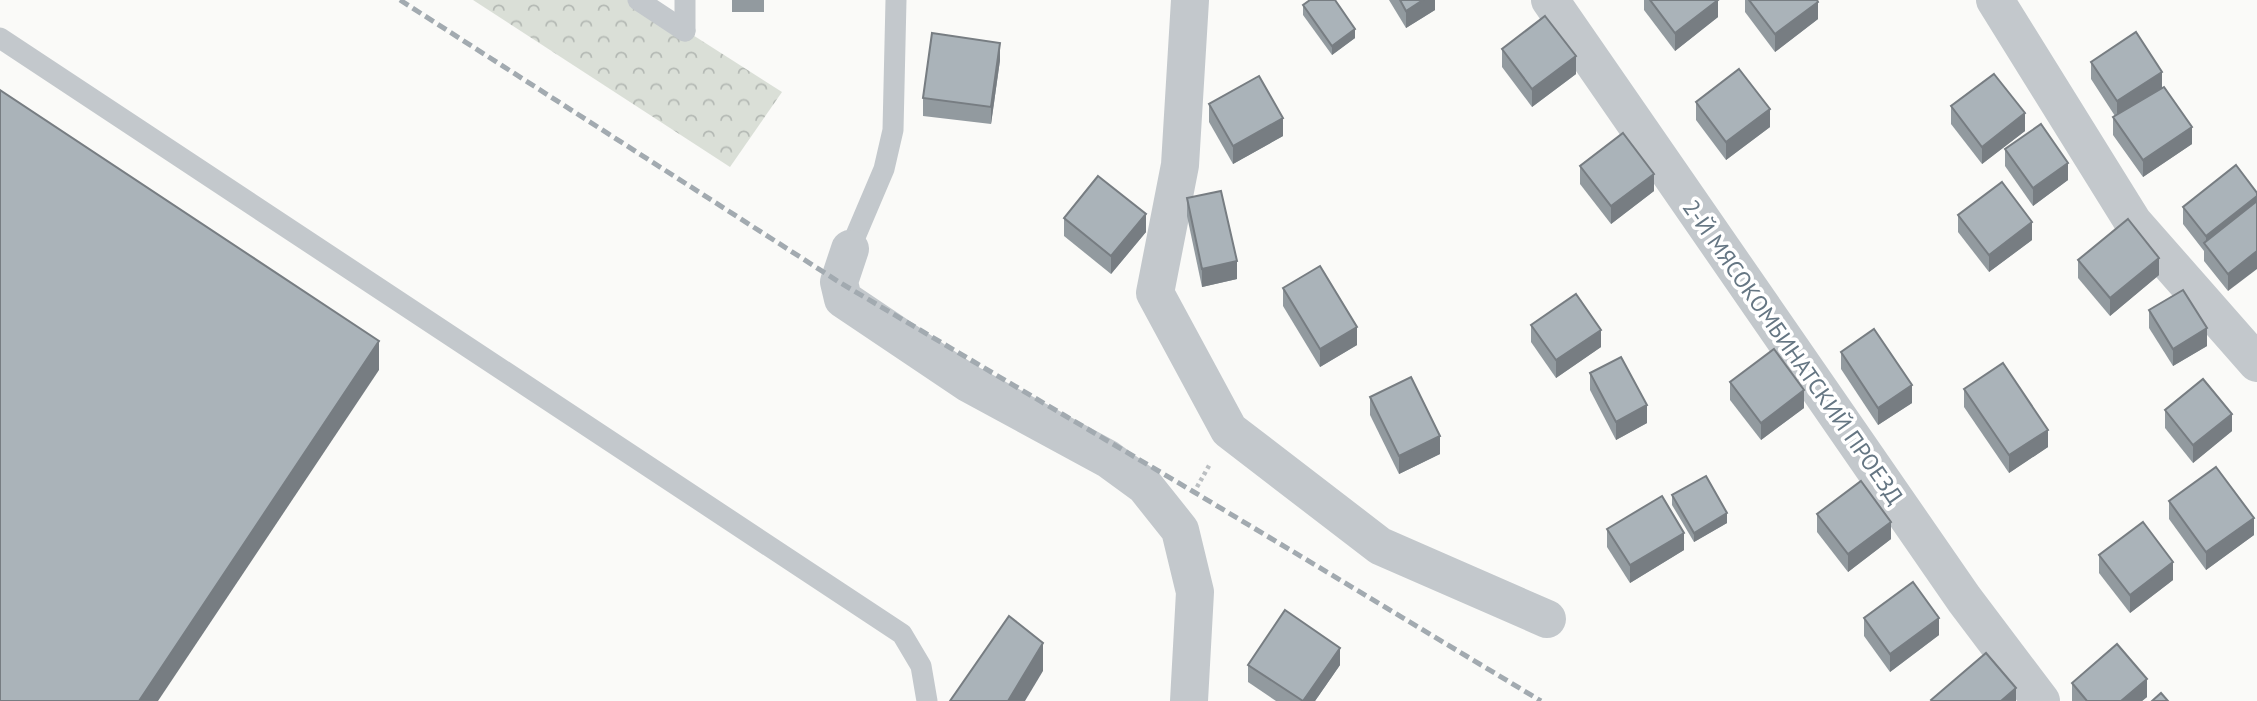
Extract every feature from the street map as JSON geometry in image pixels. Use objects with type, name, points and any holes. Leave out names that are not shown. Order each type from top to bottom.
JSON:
[{"type":"street","points":[[1190,0],[1180,165],[1155,293],[1229,430],[1380,546],[1547,620]]},
{"type":"street","name":"2-Й МЯСОКОМБИНАТСКИЙ ПРОЕЗД","points":[[1550,0],[1964,599],[2041,701]]},
{"type":"street","points":[[1995,0],[2133,222],[2257,363]]},
{"type":"street","points":[[850,249],[839,282],[842,299],[968,383],[1108,459],[1144,486],[1180,530],[1195,592],[1189,701]]},
{"type":"lane","points":[[638,0],[685,31],[685,0]]},
{"type":"lane","points":[[850,249],[884,169],[893,130],[896,0]]},
{"type":"lane","points":[[0,38],[902,634],[921,666],[927,701]]},
{"type":"path","points":[[1180,530],[1194,492],[1229,430]]},
{"type":"green space","points":[[473,0],[638,0],[782,92],[730,167]]},
{"type":"building","points":[[1310,0],[1335,0],[1355,29],[1332,46],[1303,5]]},
{"type":"building","points":[[1400,0],[1423,0],[1406,11]]},
{"type":"building","points":[[1650,0],[1718,0],[1675,33]]},
{"type":"building","points":[[1749,0],[1817,0],[1818,2],[1775,34]]},
{"type":"building","points":[[1545,16],[1576,56],[1532,89],[1502,49]]},
{"type":"building","points":[[2136,32],[2162,72],[2117,101],[2091,62]]},
{"type":"building","points":[[932,33],[1000,43],[991,107],[923,98]]},
{"type":"building","points":[[1739,69],[1770,109],[1726,142],[1696,102]]},
{"type":"building","points":[[1994,74],[2025,113],[1982,147],[1951,106]]},
{"type":"building","points":[[1259,76],[1283,118],[1233,146],[1209,104]]},
{"type":"building","points":[[2164,87],[2192,127],[2143,160],[2113,117]]},
{"type":"building","points":[[0,90],[379,341],[139,701],[0,701]]},
{"type":"building","points":[[2041,124],[2068,163],[2033,188],[2005,149]]},
{"type":"building","points":[[1623,133],[1654,174],[1611,206],[1580,166]]},
{"type":"building","points":[[2236,165],[2257,196],[2206,236],[2183,207]]},
{"type":"building","points":[[1098,176],[1146,214],[1111,256],[1064,218]]},
{"type":"building","points":[[2002,182],[2032,222],[1989,255],[1958,215]]},
{"type":"building","points":[[1221,191],[1237,261],[1202,269],[1187,198]]},
{"type":"building","points":[[2257,201],[2257,251],[2228,274],[2204,243]]},
{"type":"building","points":[[2128,219],[2159,258],[2110,298],[2078,260]]},
{"type":"building","points":[[1320,266],[1357,327],[1320,349],[1283,288]]},
{"type":"building","points":[[2183,290],[2207,328],[2173,349],[2149,310]]},
{"type":"building","points":[[1576,294],[1601,330],[1556,360],[1531,325]]},
{"type":"building","points":[[1874,329],[1912,385],[1878,408],[1841,352]]},
{"type":"building","points":[[1774,349],[1804,390],[1761,423],[1730,382]]},
{"type":"building","points":[[1621,357],[1647,405],[1616,422],[1590,373]]},
{"type":"building","points":[[2003,363],[2048,430],[2009,455],[1964,389]]},
{"type":"building","points":[[1411,377],[1440,436],[1399,456],[1370,397]]},
{"type":"building","points":[[2203,379],[2232,414],[2193,445],[2165,410]]},
{"type":"building","points":[[2216,467],[2254,518],[2206,552],[2169,501]]},
{"type":"building","points":[[1706,476],[1727,513],[1694,533],[1672,495]]},
{"type":"building","points":[[1861,481],[1891,522],[1848,554],[1817,514]]},
{"type":"building","points":[[1662,496],[1684,533],[1630,565],[1607,529]]},
{"type":"building","points":[[2143,522],[2173,562],[2130,595],[2099,555]]},
{"type":"building","points":[[1913,582],[1939,618],[1890,654],[1864,618]]},
{"type":"building","points":[[1285,610],[1340,648],[1303,701],[1248,665]]},
{"type":"building","points":[[1009,616],[1043,643],[1008,701],[950,701]]},
{"type":"building","points":[[2117,644],[2147,679],[2121,701],[2087,701],[2072,683]]},
{"type":"building","points":[[1986,653],[2016,688],[2001,701],[1931,700]]},
{"type":"building","points":[[2161,693],[2168,701],[2152,701]]},
{"type":"railway","points":[[400,0],[839,282],[1541,701]]}]
